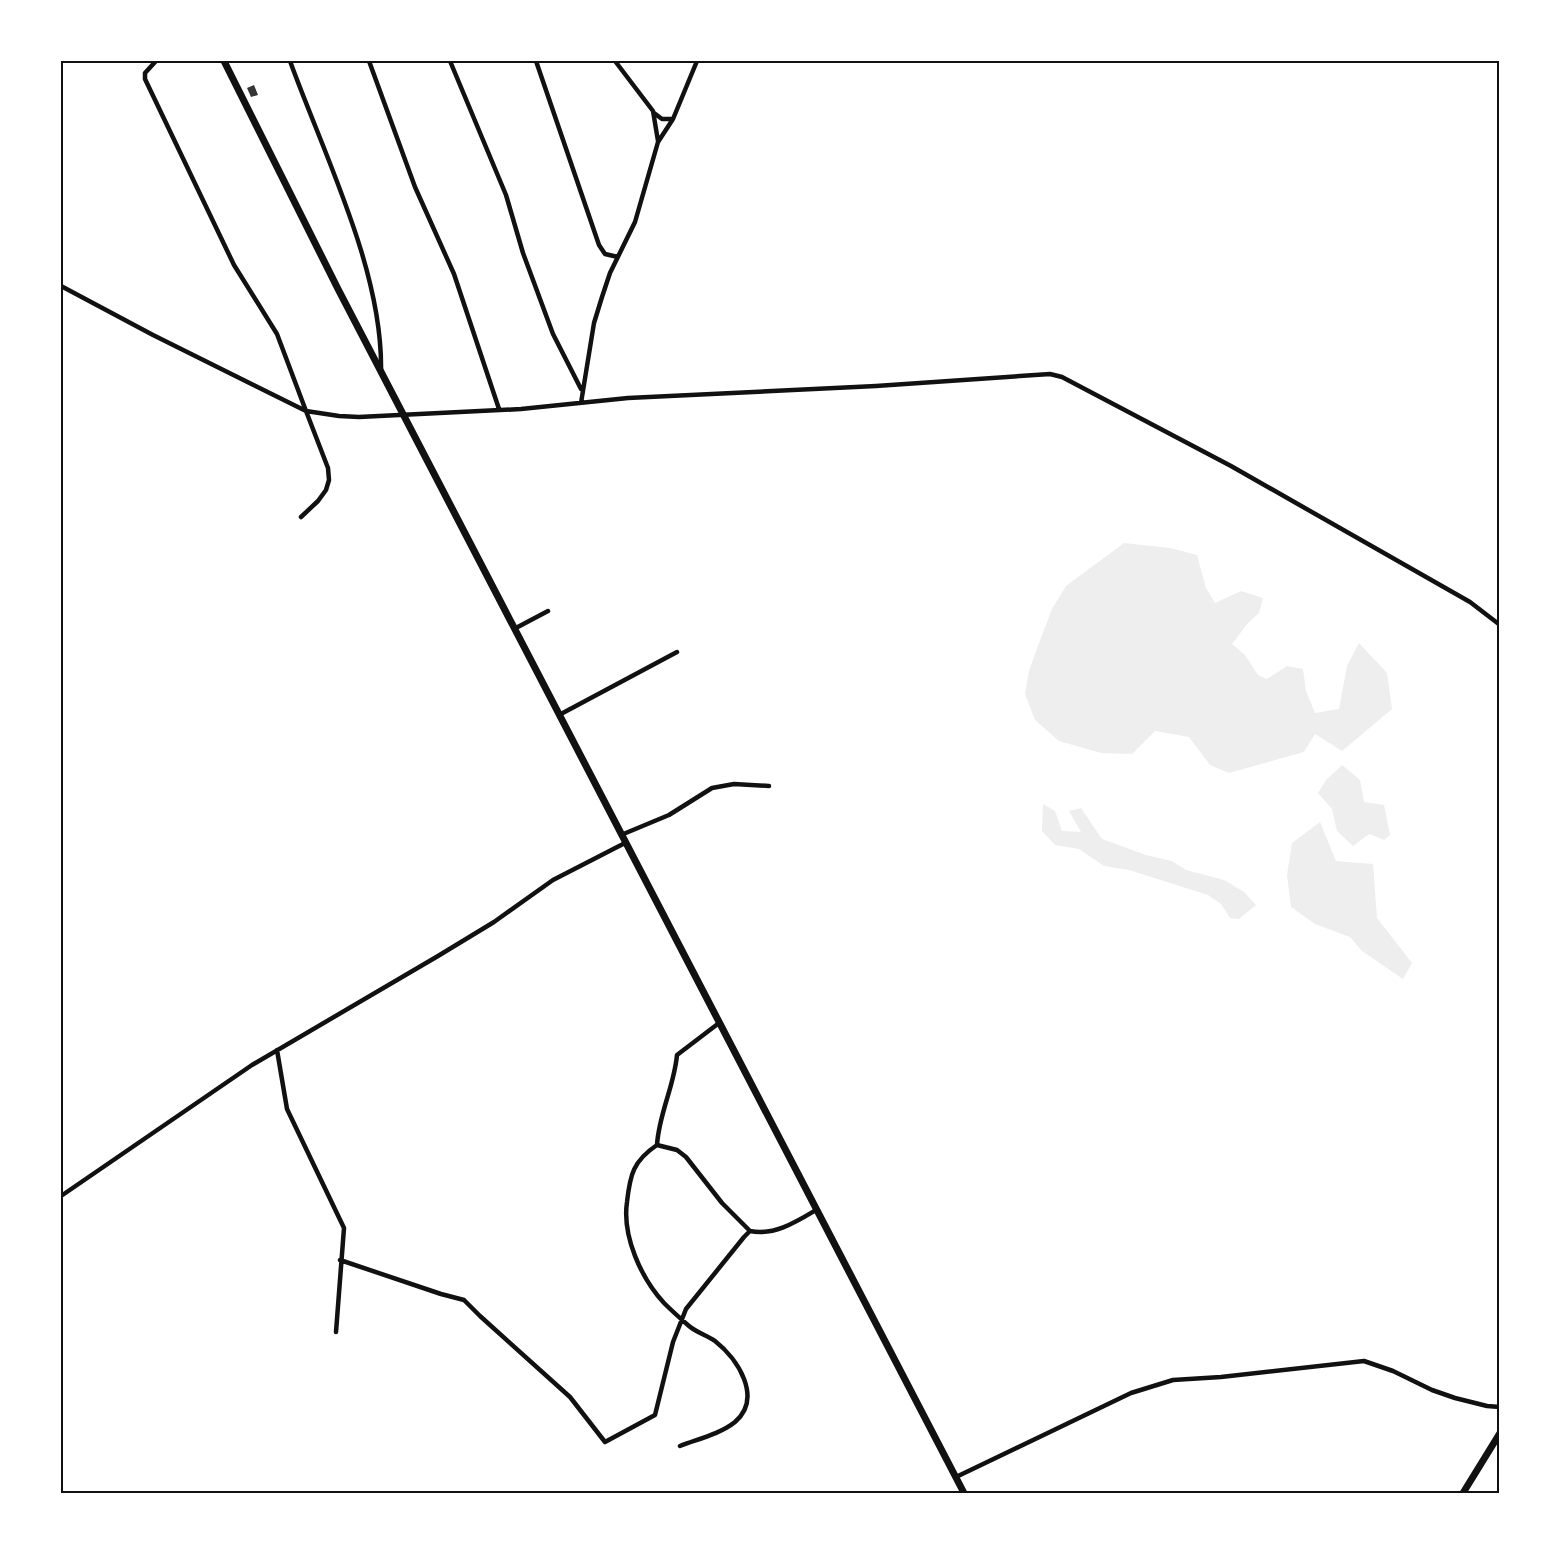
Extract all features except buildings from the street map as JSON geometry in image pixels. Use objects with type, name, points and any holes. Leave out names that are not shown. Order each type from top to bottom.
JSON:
[{"type":"main road","points":[[224,61],[402,413],[964,1493]]},
{"type":"main road","points":[[1463,1493],[1500,1433]]},
{"type":"street","points":[[156,61],[145,73],[145,78],[234,265],[276,334],[328,468],[329,480],[326,490],[318,501],[301,517]]},
{"type":"street","points":[[290,61],[366,270],[382,352],[381,372]]},
{"type":"street","points":[[369,61],[415,187],[454,274],[499,409]]},
{"type":"street","points":[[450,61],[506,195],[523,253],[553,334],[582,390]]},
{"type":"street","points":[[536,61],[599,246],[605,254],[618,257]]},
{"type":"street","points":[[615,61],[653,111],[662,119],[673,119]]},
{"type":"street","points":[[581,403],[594,323],[610,273],[634,222],[658,142],[673,119],[697,61]]},
{"type":"street","points":[[653,111],[658,142]]},
{"type":"street","points":[[61,286],[153,335],[306,411],[346,416],[499,409],[628,398],[876,386],[1050,374],[1062,377],[1231,466],[1470,602],[1500,625]]},
{"type":"street","points":[[514,629],[548,611]]},
{"type":"street","points":[[559,716],[677,652]]},
{"type":"street","points":[[621,835],[669,815],[712,788],[734,784],[768,786]]},
{"type":"street","points":[[61,1196],[234,1076],[494,922],[553,880],[625,843]]},
{"type":"street","points":[[680,1446],[721,1431],[735,1422],[742,1415],[749,1394],[741,1373],[733,1360],[715,1341],[693,1330],[664,1303],[644,1273],[626,1228],[625,1216],[634,1165],[657,1145],[660,1116],[673,1085],[677,1055],[719,1023]]},
{"type":"street","points":[[277,1050],[287,1109],[344,1228],[340,1260],[336,1332]]},
{"type":"street","points":[[657,1145],[677,1150],[686,1157],[722,1203],[750,1231],[759,1233],[783,1228],[816,1210]]},
{"type":"street","points":[[340,1260],[464,1300],[570,1396],[605,1442],[654,1415],[671,1350],[686,1309],[704,1284],[750,1231]]},
{"type":"street","points":[[956,1477],[1131,1393],[1173,1380],[1221,1377],[1364,1361],[1393,1371],[1432,1390],[1455,1398],[1487,1406],[1500,1407]]},
{"type":"shaded area","points":[[1124,543],[1170,548],[1197,555],[1206,588],[1215,603],[1241,591],[1263,598],[1259,613],[1248,623],[1232,644],[1245,655],[1258,675],[1267,679],[1287,666],[1303,669],[1306,691],[1315,713],[1339,709],[1347,666],[1359,643],[1387,673],[1392,709],[1342,751],[1315,734],[1304,752],[1229,773],[1210,765],[1189,737],[1155,731],[1132,754],[1101,753],[1059,741],[1035,720],[1025,694],[1029,671],[1052,609],[1066,586]]},
{"type":"shaded area","points":[[1342,765],[1360,780],[1364,802],[1384,805],[1390,835],[1384,840],[1369,834],[1353,846],[1337,831],[1332,809],[1318,793],[1326,780]]},
{"type":"shaded area","points":[[1043,804],[1055,811],[1062,831],[1081,832],[1069,811],[1081,808],[1102,839],[1146,855],[1172,861],[1186,870],[1224,880],[1244,892],[1256,905],[1239,919],[1230,918],[1221,904],[1208,895],[1129,870],[1104,866],[1079,849],[1055,845],[1042,831]]},
{"type":"shaded area","points":[[1320,822],[1336,861],[1373,864],[1377,918],[1412,963],[1403,979],[1362,951],[1350,937],[1315,924],[1291,907],[1287,875],[1292,843]]}]
